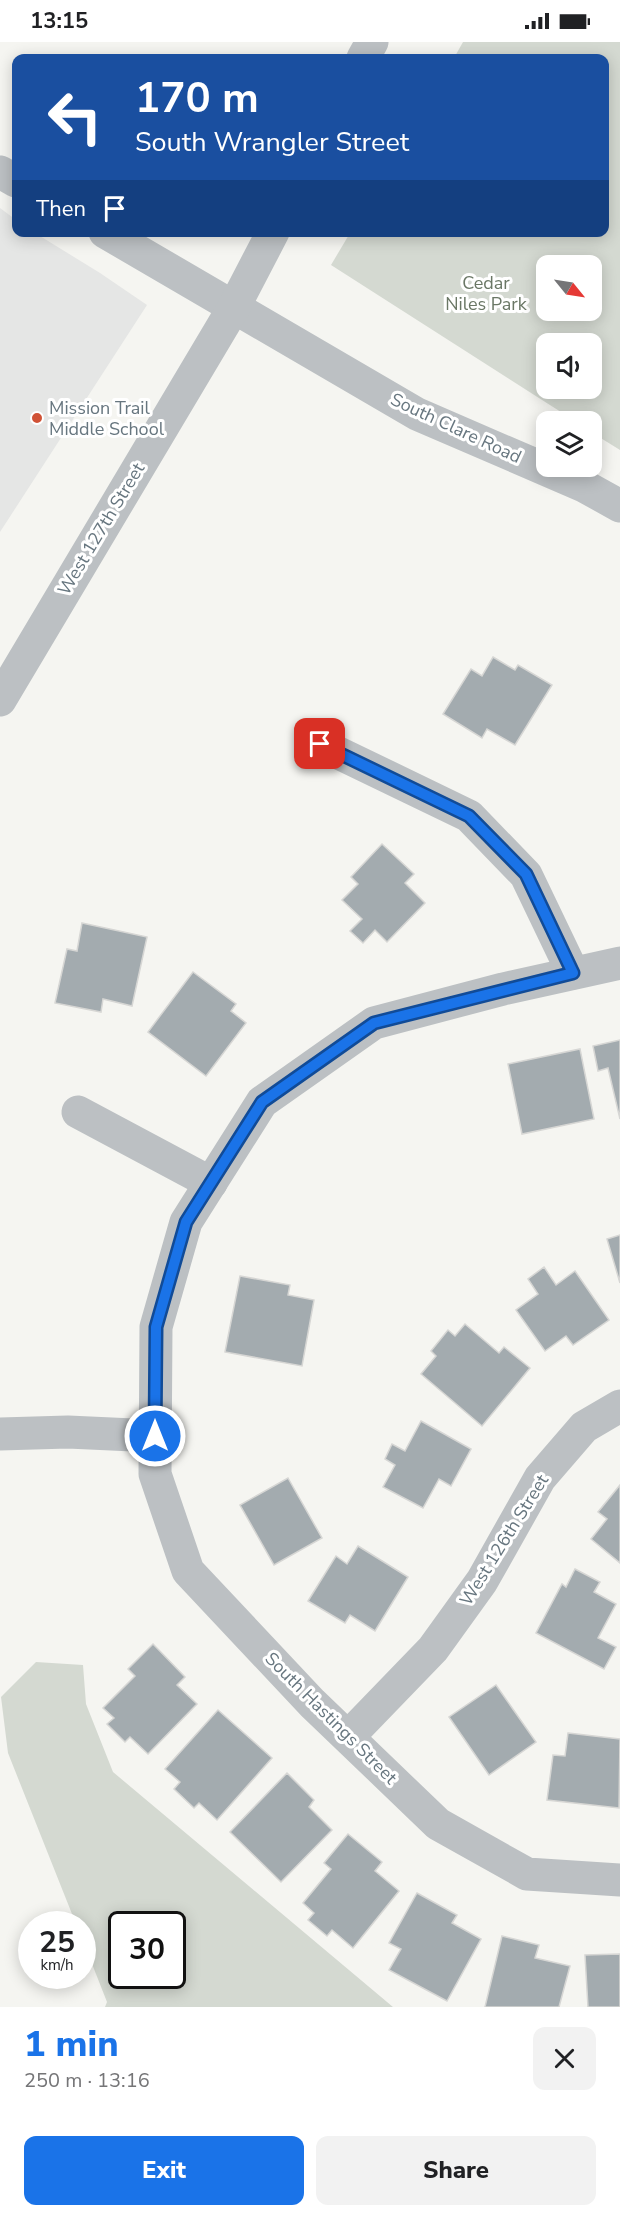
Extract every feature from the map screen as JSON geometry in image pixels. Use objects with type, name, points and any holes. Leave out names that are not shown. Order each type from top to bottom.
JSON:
[{"type":"street","name":"South Clare Road","points":[[114,237],[417,414],[584,486],[620,506]]},
{"type":"street","name":"West 127th Street","points":[[0,700],[234,307],[270,237]]},
{"type":"street","points":[[320,744],[469,816],[526,874],[573,973]]},
{"type":"street","points":[[0,1434],[68,1432],[155,1436],[156,1327],[186,1222],[262,1102],[374,1023],[620,963]]},
{"type":"street","points":[[78,1112],[211,1183]]},
{"type":"street","name":"West 126th Street","points":[[348,1737],[433,1649],[482,1581],[540,1478],[584,1427],[620,1406]]},
{"type":"street","name":"South Hastings Street","points":[[155,1436],[155,1474],[188,1570],[312,1703],[438,1824],[527,1874],[620,1880]]},
{"type":"shaded area","name":"Mission Trail Middle School","points":[[0,208],[12,217],[12,237],[42,237],[147,305],[0,532]]},
{"type":"green space","name":"Cedar Niles Park","points":[[463,42],[620,42],[620,450],[602,439],[602,411],[559,411],[541,399],[602,399],[602,333],[536,333],[536,396],[331,265],[348,237],[609,237],[609,54],[456,54]]},
{"type":"green space","points":[[36,1662],[83,1665],[86,1704],[113,1772],[393,2007],[105,2007],[107,2002],[96,1974],[96,1911],[71,1911],[8,1753],[1,1697]]},
{"type":"building","points":[[493,657],[515,670],[518,665],[552,685],[515,745],[487,729],[482,738],[443,714],[471,669],[482,676]]},
{"type":"building","points":[[382,844],[414,874],[405,883],[425,903],[387,942],[375,930],[363,943],[350,931],[362,919],[342,900],[358,884],[351,877]]},
{"type":"building","points":[[82,923],[147,937],[132,1006],[103,999],[101,1012],[55,1003],[67,949],[77,951]]},
{"type":"building","points":[[193,972],[236,1004],[231,1011],[246,1023],[206,1076],[148,1032]]},
{"type":"building","points":[[620,1040],[620,1119],[608,1068],[598,1071],[593,1046]]},
{"type":"building","points":[[580,1049],[594,1119],[522,1134],[508,1064]]},
{"type":"building","points":[[620,1235],[620,1283],[607,1239]]},
{"type":"building","points":[[544,1267],[556,1285],[575,1271],[609,1320],[573,1345],[566,1336],[545,1351],[516,1310],[538,1294],[528,1279]]},
{"type":"building","points":[[240,1276],[290,1285],[288,1295],[314,1300],[302,1366],[225,1352]]},
{"type":"building","points":[[465,1324],[499,1353],[504,1347],[530,1368],[482,1426],[421,1374],[436,1356],[431,1351],[448,1330],[455,1336]]},
{"type":"building","points":[[421,1421],[471,1449],[451,1486],[439,1479],[423,1508],[383,1487],[395,1465],[385,1459],[392,1444],[405,1451]]},
{"type":"building","points":[[288,1478],[322,1538],[274,1565],[240,1505]]},
{"type":"building","points":[[620,1485],[620,1563],[591,1539],[607,1519],[598,1512]]},
{"type":"building","points":[[358,1546],[408,1577],[375,1631],[350,1615],[345,1623],[308,1601],[336,1556],[347,1564]]},
{"type":"building","points":[[575,1569],[600,1582],[594,1592],[616,1604],[598,1638],[616,1647],[604,1669],[536,1633],[562,1584],[566,1587]]},
{"type":"building","points":[[153,1644],[185,1677],[177,1685],[197,1704],[148,1754],[130,1737],[125,1742],[107,1724],[114,1718],[103,1708],[135,1676],[128,1669]]},
{"type":"building","points":[[496,1685],[536,1742],[489,1775],[449,1717]]},
{"type":"building","points":[[218,1710],[272,1758],[217,1820],[199,1803],[194,1808],[174,1789],[180,1782],[165,1769]]},
{"type":"building","points":[[568,1733],[620,1739],[619,1808],[547,1800],[553,1755],[565,1756]]},
{"type":"building","points":[[287,1773],[314,1800],[309,1807],[332,1830],[281,1882],[230,1832]]},
{"type":"building","points":[[348,1834],[382,1862],[375,1871],[399,1891],[353,1948],[332,1930],[327,1936],[308,1920],[314,1913],[303,1903],[331,1869],[324,1863]]},
{"type":"building","points":[[417,1893],[457,1915],[452,1923],[481,1939],[447,2001],[389,1970],[401,1949],[389,1943]]},
{"type":"building","points":[[502,1936],[539,1945],[535,1958],[570,1966],[559,2007],[485,2007]]},
{"type":"building","points":[[620,1954],[620,2007],[588,2007],[585,1955]]},
{"type":"place","name":"Mission Trail Middle School","points":[[37,418]]},
{"type":"route","points":[[155,1436],[156,1327],[186,1222],[262,1102],[374,1023],[573,973],[526,874],[469,816],[320,744]]}]
